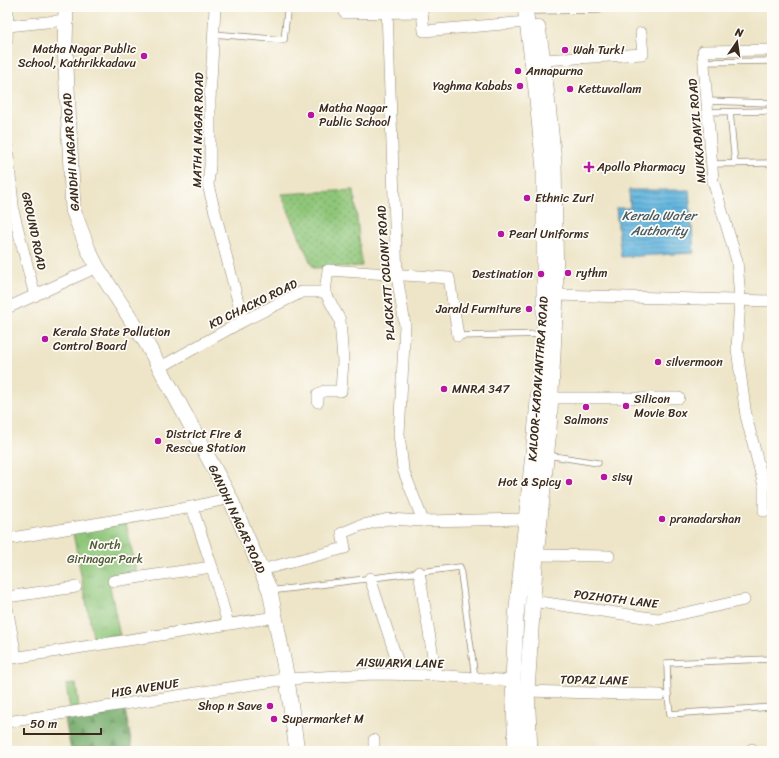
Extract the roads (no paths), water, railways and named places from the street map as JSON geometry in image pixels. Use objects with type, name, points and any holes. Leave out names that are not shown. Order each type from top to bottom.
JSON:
[{"type":"main road","name":"KALOOR-KADAVANTHRA ROAD","points":[[530,12],[543,60],[546,136],[544,169],[544,334],[533,519],[536,555],[527,691],[530,751]]},
{"type":"main road","name":"KALOOR-KADAVANTHRA ROAD","points":[[516,751],[513,681],[516,617],[533,519],[547,455],[556,294],[554,160],[546,136],[530,12]]},
{"type":"main road","name":"GANDHI NAGAR ROAD","points":[[66,14],[65,46],[73,210],[88,249],[97,267],[147,344],[230,498],[270,591],[287,679],[297,751]]},
{"type":"street","points":[[7,40],[8,7]]},
{"type":"street","name":"MATHA NAGAR ROAD","points":[[215,7],[210,100],[210,166],[208,185],[243,321]]},
{"type":"street","points":[[345,7],[345,13],[422,12],[424,31],[530,12]]},
{"type":"street","name":"PLACKATT COLONY ROAD","points":[[387,12],[397,276],[405,325],[399,434],[403,469],[423,521]]},
{"type":"street","points":[[7,31],[66,14]]},
{"type":"street","points":[[543,60],[643,54],[641,33]]},
{"type":"street","name":"MUKKADAYIL ROAD","points":[[764,511],[764,486],[746,416],[737,349],[740,299],[737,261],[712,181],[703,51],[772,50]]},
{"type":"street","name":"GROUND ROAD","points":[[7,147],[14,214],[35,296]]},
{"type":"street","points":[[7,308],[97,267]]},
{"type":"street","points":[[318,402],[318,394],[324,391],[341,391],[343,361],[340,320],[325,292],[328,270],[397,276],[449,278],[458,336]]},
{"type":"street","name":"KD CHACKO ROAD","points":[[159,368],[243,321],[302,292],[325,292]]},
{"type":"street","points":[[556,294],[772,301]]},
{"type":"street","points":[[551,398],[679,398]]},
{"type":"street","points":[[7,539],[192,507],[230,498]]},
{"type":"street","points":[[192,507],[212,567],[228,624]]},
{"type":"street","points":[[261,570],[345,548],[342,533],[359,526],[388,518],[423,521],[533,519]]},
{"type":"street","points":[[536,555],[609,556]]},
{"type":"street","points":[[113,581],[212,567]]},
{"type":"street","points":[[419,572],[436,675]]},
{"type":"street","points":[[370,578],[402,675]]},
{"type":"street","points":[[7,597],[76,587]]},
{"type":"street","name":"POZHOTH LANE","points":[[532,601],[658,619],[744,600]]},
{"type":"street","points":[[7,607],[12,658],[275,617]]},
{"type":"street","name":"AISWARYA LANE","points":[[287,679],[373,674],[436,675],[513,681]]},
{"type":"street","name":"HIG AVENUE","points":[[7,722],[287,679]]},
{"type":"street","name":"TOPAZ LANE","points":[[527,691],[664,695]]},
{"type":"lane","points":[[530,12],[600,10]]},
{"type":"lane","points":[[213,34],[284,40],[287,12]]},
{"type":"lane","points":[[704,62],[772,61]]},
{"type":"lane","points":[[707,107],[772,103]]},
{"type":"lane","points":[[707,107],[730,112],[772,111]]},
{"type":"lane","points":[[730,112],[735,164]]},
{"type":"lane","points":[[711,164],[772,163]]},
{"type":"lane","points":[[458,336],[544,334]]},
{"type":"lane","points":[[547,455],[598,463]]},
{"type":"lane","points":[[270,591],[460,567],[475,678]]},
{"type":"lane","points":[[772,663],[772,659],[667,663],[664,695],[670,714],[772,707]]},
{"type":"water","name":"Kerala Water Authority","points":[[629,190],[689,190],[694,253],[621,257],[616,208],[630,208]]},
{"type":"place","name":"Wah Turk!","points":[[565,50]]},
{"type":"place","name":"Matha Nagar Public School, Kathrikkadavu","points":[[144,56]]},
{"type":"place","name":"Annapurna","points":[[518,71]]},
{"type":"place","name":"Yaghma Kababs","points":[[520,86]]},
{"type":"place","name":"Kettuvallam","points":[[570,89]]},
{"type":"place","name":"Matha Nagar Public School","points":[[311,115]]},
{"type":"place","name":"Apollo Pharmacy","points":[[589,167]]},
{"type":"place","name":"Ethnic Zuri","points":[[527,198]]},
{"type":"place","name":"Pearl Uniforms","points":[[501,234]]},
{"type":"place","name":"rythm","points":[[568,273]]},
{"type":"place","name":"Destination","points":[[541,274]]},
{"type":"place","name":"Jarald Furniture","points":[[529,309]]},
{"type":"place","name":"Kerala State Pollution Control Board","points":[[45,339]]},
{"type":"place","name":"silvermoon","points":[[658,362]]},
{"type":"place","name":"MNRA 347","points":[[444,389]]},
{"type":"place","name":"Silicon Movie Box","points":[[626,406]]},
{"type":"place","name":"Salmons","points":[[586,407]]},
{"type":"place","name":"District Fire & Rescue Station","points":[[158,441]]},
{"type":"place","name":"sisy","points":[[604,477]]},
{"type":"place","name":"Hot & Spicy","points":[[569,482]]},
{"type":"place","name":"pranadarshan","points":[[662,519]]},
{"type":"place","name":"Shop n Save","points":[[270,706]]},
{"type":"place","name":"Supermarket M","points":[[274,719]]},
{"type":"park label","name":"North Girinagar Park","points":[[105,552]]}]
